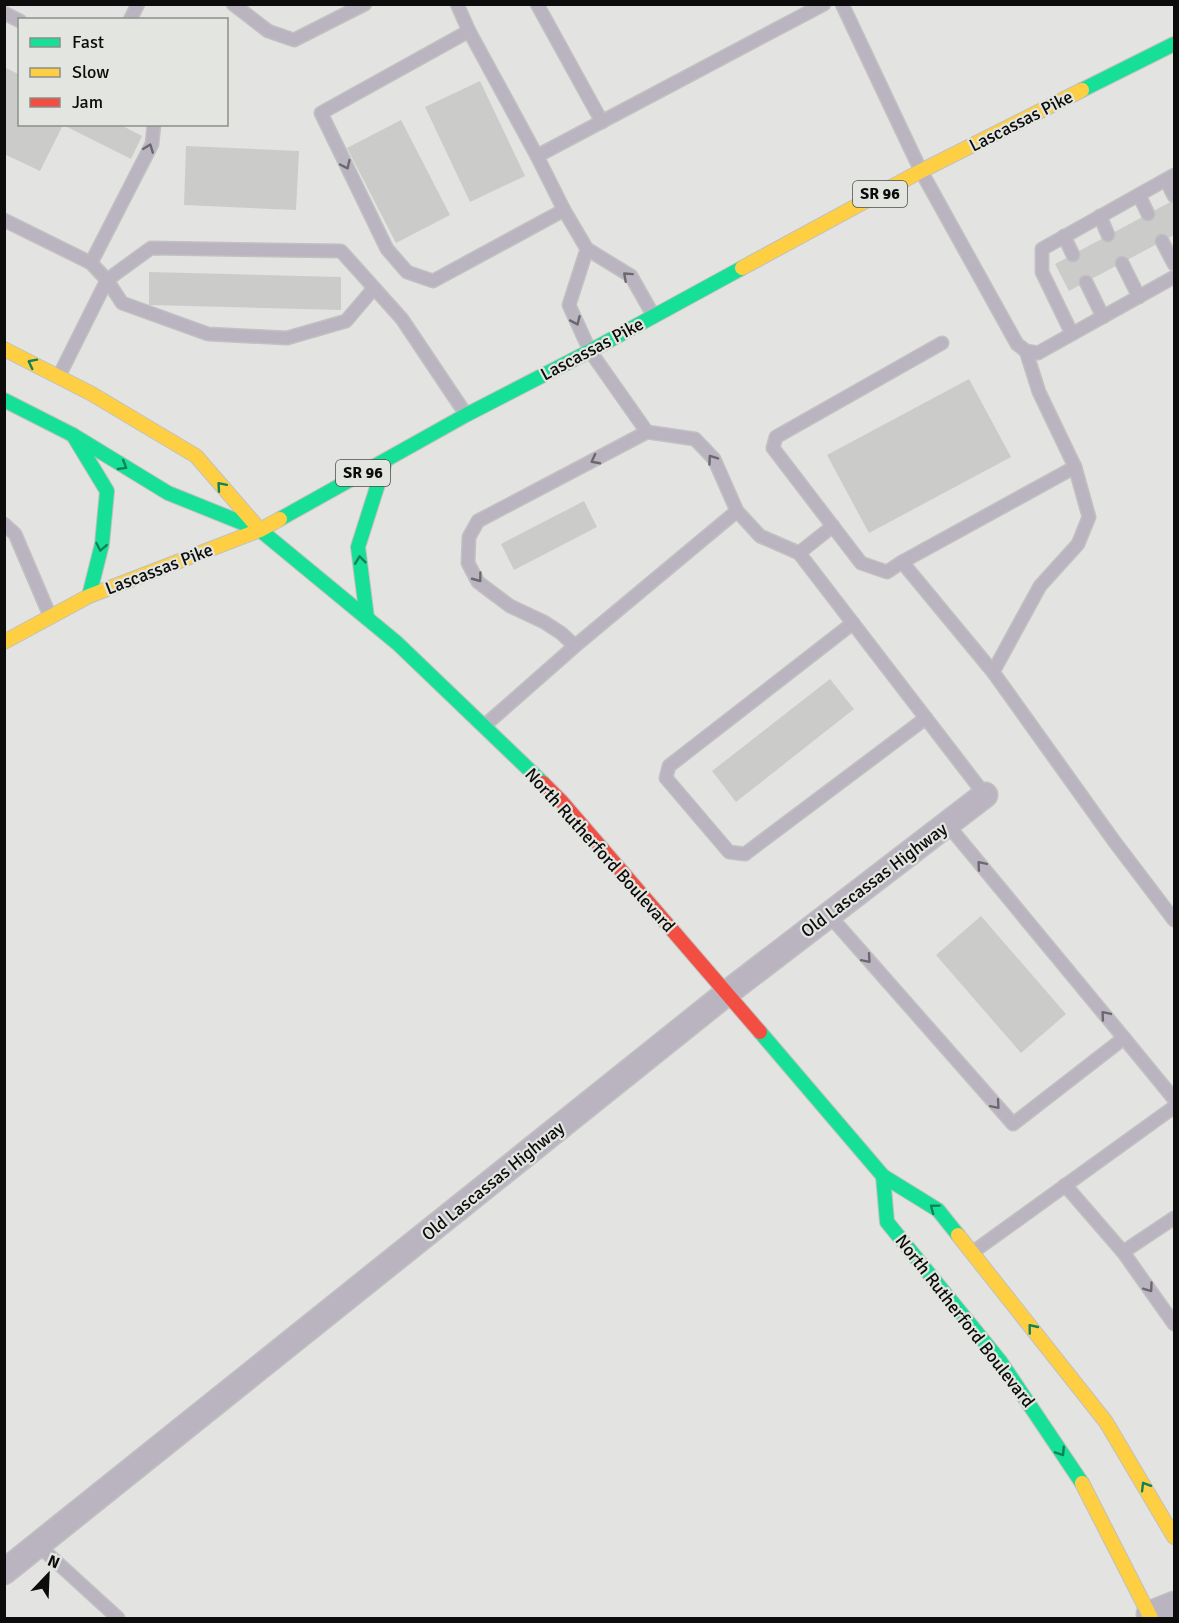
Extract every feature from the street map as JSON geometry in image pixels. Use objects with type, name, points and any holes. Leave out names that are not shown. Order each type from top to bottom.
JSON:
[{"type":"main road","name":"Lascassas Pike","points":[[4,642],[89,596],[260,530],[466,415],[590,351],[921,171],[1174,44]]},
{"type":"main road","points":[[4,349],[92,394],[195,456],[260,530]]},
{"type":"main road","points":[[4,400],[73,435],[168,494],[260,530]]},
{"type":"main road","points":[[73,435],[107,491],[102,544],[89,596]]},
{"type":"main road","points":[[367,618],[358,547],[385,462]]},
{"type":"main road","name":"North Rutherford Boulevard","points":[[260,530],[397,643],[562,802],[883,1176],[938,1210],[1107,1422],[1174,1537]]},
{"type":"main road","name":"North Rutherford Boulevard","points":[[883,1176],[887,1222],[1000,1361],[1029,1403],[1088,1492],[1150,1616]]},
{"type":"street","name":"Old Lascassas Highway","points":[[4,1572],[727,993],[985,795]]},
{"type":"street","points":[[1150,1616],[1174,1604]]},
{"type":"lane","points":[[131,18],[138,4]]},
{"type":"lane","points":[[233,4],[268,30],[294,40],[364,4]]},
{"type":"lane","points":[[457,4],[469,31],[587,249],[631,276],[653,316]]},
{"type":"lane","points":[[537,4],[602,122]]},
{"type":"lane","points":[[537,156],[824,4]]},
{"type":"lane","points":[[842,4],[921,171],[1017,344],[1026,351],[1038,353],[1174,277]]},
{"type":"lane","points":[[4,13],[18,20]]},
{"type":"lane","points":[[469,31],[321,112],[387,249],[407,272],[433,280],[564,210]]},
{"type":"lane","points":[[91,263],[152,144],[154,126]]},
{"type":"lane","points":[[1072,334],[1042,272],[1042,249],[1170,178],[1174,196]]},
{"type":"lane","points":[[1139,195],[1148,214]]},
{"type":"lane","points":[[1100,216],[1108,235]]},
{"type":"lane","points":[[4,220],[91,263],[107,280],[122,303],[208,334],[287,338],[346,321],[374,288]]},
{"type":"lane","points":[[1064,236],[1073,255]]},
{"type":"lane","points":[[1162,241],[1174,264]]},
{"type":"lane","points":[[59,377],[107,280],[151,248],[341,251],[402,319],[466,415]]},
{"type":"lane","points":[[587,249],[569,305],[590,351],[647,432]]},
{"type":"lane","points":[[1122,263],[1138,297]]},
{"type":"lane","points":[[1086,282],[1103,317]]},
{"type":"lane","points":[[942,343],[776,437],[773,448],[861,563],[887,572],[1075,467]]},
{"type":"lane","points":[[993,672],[1040,586],[1078,543],[1089,517],[1075,467],[1039,392],[1026,351]]},
{"type":"lane","points":[[575,646],[552,627],[510,606],[478,582],[468,563],[469,537],[478,521],[647,432],[695,439],[714,459],[738,511],[760,536],[799,553],[985,795]]},
{"type":"lane","points":[[483,726],[575,646],[738,511]]},
{"type":"lane","points":[[4,524],[15,534],[51,617]]},
{"type":"lane","points":[[799,553],[833,526]]},
{"type":"lane","points":[[902,562],[993,672],[1114,841],[1174,920]]},
{"type":"lane","points":[[853,623],[669,766],[666,778],[729,852],[745,854],[926,718]]},
{"type":"lane","points":[[947,824],[1174,1099]]},
{"type":"lane","points":[[829,915],[1013,1124],[1124,1038]]},
{"type":"lane","points":[[972,1252],[1174,1107]]},
{"type":"lane","points":[[1065,1185],[1123,1252],[1174,1324]]},
{"type":"lane","points":[[1123,1252],[1174,1218]]},
{"type":"lane","points":[[38,1545],[118,1618]]},
{"type":"building","points":[[4,67],[18,74],[18,126],[62,126],[40,171],[4,154]]},
{"type":"building","points":[[480,81],[525,176],[470,202],[425,107]]},
{"type":"building","points":[[401,120],[450,215],[396,243],[347,148]]},
{"type":"building","points":[[65,126],[123,126],[142,136],[131,159]]},
{"type":"building","points":[[186,146],[299,151],[296,210],[184,205]]},
{"type":"building","points":[[1174,200],[1174,235],[1069,291],[1055,264]]},
{"type":"building","points":[[149,272],[341,277],[341,310],[149,305]]},
{"type":"building","points":[[969,379],[1011,457],[869,533],[827,455]]},
{"type":"building","points":[[584,501],[597,527],[514,570],[501,544]]},
{"type":"building","points":[[830,679],[854,709],[736,802],[712,771]]},
{"type":"building","points":[[981,916],[1066,1014],[1021,1053],[936,955]]},
{"type":"traffic: fast","points":[[1082,90],[1174,44]]},
{"type":"traffic: fast","points":[[280,519],[466,415],[590,351],[742,268]]},
{"type":"traffic: fast","points":[[4,400],[73,435],[168,493],[255,528]]},
{"type":"traffic: fast","points":[[73,435],[107,491],[102,544],[89,596]]},
{"type":"traffic: fast","points":[[367,618],[358,547],[385,462]]},
{"type":"traffic: fast","points":[[260,530],[397,643],[543,783]]},
{"type":"traffic: fast","points":[[760,1032],[883,1176],[938,1210],[958,1235]]},
{"type":"traffic: fast","points":[[883,1176],[887,1222],[1000,1361],[1082,1483]]},
{"type":"traffic: slow","points":[[742,268],[921,171],[1082,90]]},
{"type":"traffic: slow","points":[[4,349],[92,394],[196,456],[260,530]]},
{"type":"traffic: slow","points":[[4,642],[89,596],[260,530],[280,519]]},
{"type":"traffic: slow","points":[[958,1235],[1106,1422],[1174,1537]]},
{"type":"traffic: slow","points":[[1082,1483],[1151,1618]]},
{"type":"traffic: jam","points":[[543,783],[562,802],[760,1032]]}]
